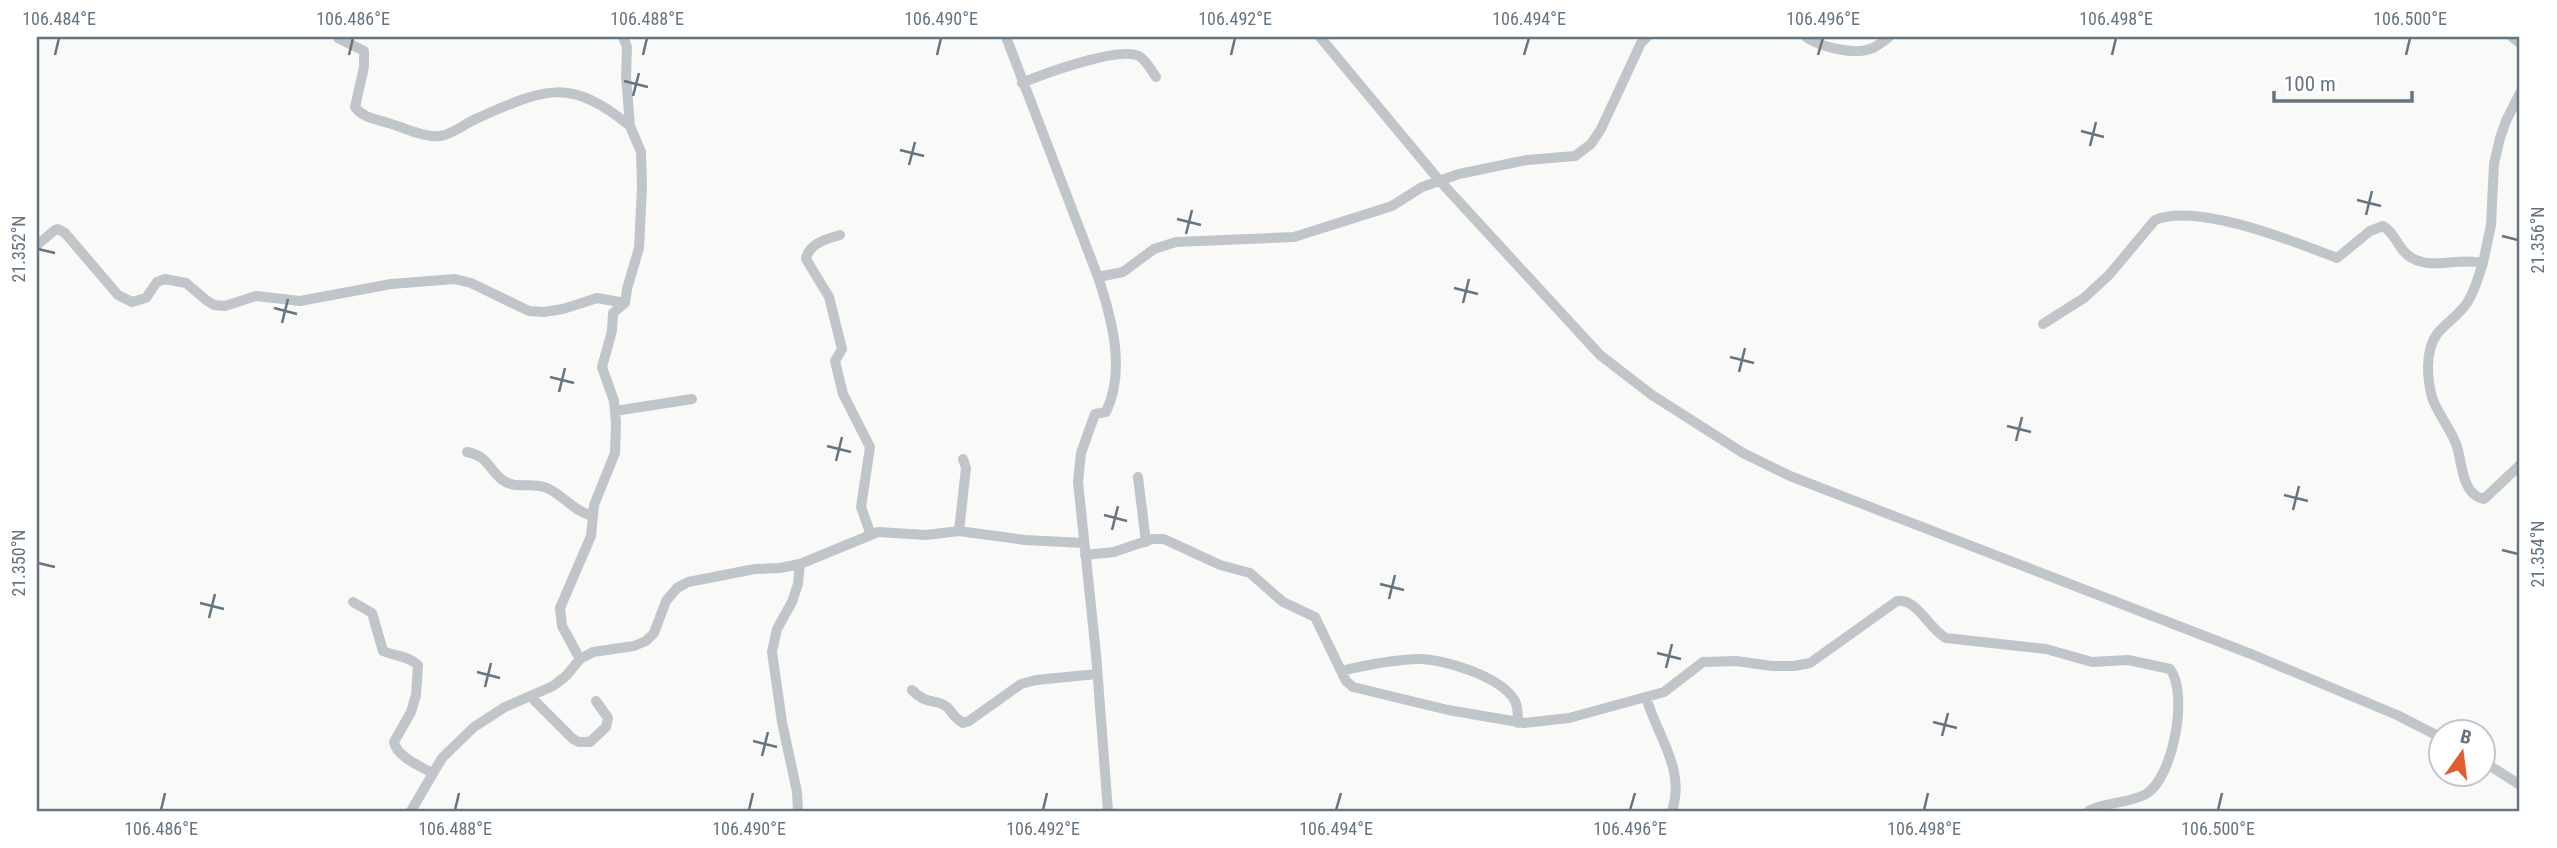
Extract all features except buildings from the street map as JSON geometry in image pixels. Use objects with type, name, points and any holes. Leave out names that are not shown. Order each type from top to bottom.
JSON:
[{"type":"street","points":[[580,659],[562,626],[560,608],[591,536],[592,516],[615,453],[615,411],[602,367],[612,331],[613,313],[625,303],[639,248],[641,152],[630,127],[626,47],[623,37]]},
{"type":"street","points":[[1006,37],[1098,277],[1109,312],[1115,347],[1115,385],[1112,398],[1106,412],[1095,414],[1081,453],[1078,482],[1108,811]]},
{"type":"street","points":[[1320,37],[1439,180],[1600,355],[1652,395],[1743,453],[1790,476],[2239,649],[2398,715],[2428,730]]},
{"type":"street","points":[[1098,277],[1123,272],[1154,249],[1176,242],[1294,237],[1392,206],[1422,187],[1439,180],[1490,166],[1575,156],[1591,144],[1601,129],[1647,37]]},
{"type":"street","points":[[1806,37],[1825,48],[1859,51],[1870,50],[1889,37]]},
{"type":"street","points":[[2512,37],[2520,43]]},
{"type":"street","points":[[338,38],[364,51],[364,67],[355,107],[360,114],[372,118],[437,136],[451,133],[520,100],[557,91],[584,96],[604,106],[630,127]]},
{"type":"street","points":[[1022,83],[1061,68],[1125,55],[1142,58],[1156,77]]},
{"type":"street","points":[[2520,93],[2500,138],[2494,164],[2491,225],[2475,288],[2455,319],[2443,328],[2433,341],[2429,357],[2429,382],[2438,413],[2455,438],[2467,485],[2475,495],[2484,499],[2520,465]]},
{"type":"street","points":[[2043,324],[2084,298],[2109,275],[2155,220],[2165,216],[2182,215],[2240,226],[2287,238],[2337,258],[2370,230],[2383,226],[2391,231],[2404,253],[2418,261],[2450,262],[2469,259],[2483,263]]},
{"type":"street","points":[[37,245],[55,230],[65,233],[118,295],[132,302],[146,298],[157,282],[165,279],[186,283],[214,305],[225,306],[256,296],[300,301],[391,284],[455,279],[471,283],[529,311],[564,309],[597,298],[625,303]]},
{"type":"street","points":[[840,234],[814,245],[806,258],[829,297],[842,349],[835,361],[843,394],[870,447],[861,507],[870,535]]},
{"type":"street","points":[[615,411],[692,399]]},
{"type":"street","points":[[467,452],[484,457],[502,480],[518,487],[546,487],[572,508],[592,516]]},
{"type":"street","points":[[959,531],[966,477],[966,463],[963,459]]},
{"type":"street","points":[[1138,477],[1146,542]]},
{"type":"street","points":[[411,811],[442,758],[474,727],[505,707],[553,686],[566,676],[580,659],[593,652],[634,646],[646,641],[654,633],[666,601],[677,588],[688,582],[755,569],[800,564],[870,535],[898,532],[938,534],[959,531],[1025,540],[1084,543]]},
{"type":"street","points":[[1085,555],[1114,552],[1152,539],[1164,539],[1220,565],[1250,573],[1283,602],[1315,617],[1341,671],[1353,687],[1518,723],[1569,718],[1664,692],[1703,662],[1736,661],[1772,666],[1810,663],[1902,600],[1910,602],[1933,630],[1946,638],[2046,649],[2092,662],[2128,660],[2170,668],[2179,691],[2178,716],[2173,741],[2159,781],[2153,789],[2134,800],[2089,811]]},
{"type":"street","points":[[798,811],[797,792],[776,692],[772,652],[777,629],[793,602],[800,564]]},
{"type":"street","points":[[354,602],[372,613],[383,651],[418,665],[416,695],[411,712],[394,742],[401,754],[432,773]]},
{"type":"street","points":[[1341,671],[1418,659],[1480,674],[1504,688],[1517,704],[1518,723]]},
{"type":"street","points":[[912,690],[921,700],[946,706],[954,718],[963,723],[970,721],[1021,684],[1097,674]]},
{"type":"street","points":[[531,697],[573,739],[583,742],[590,742],[607,724],[607,717],[596,701]]},
{"type":"street","points":[[1646,697],[1675,769],[1677,785],[1672,811]]},
{"type":"street","points":[[2498,771],[2520,785]]}]
